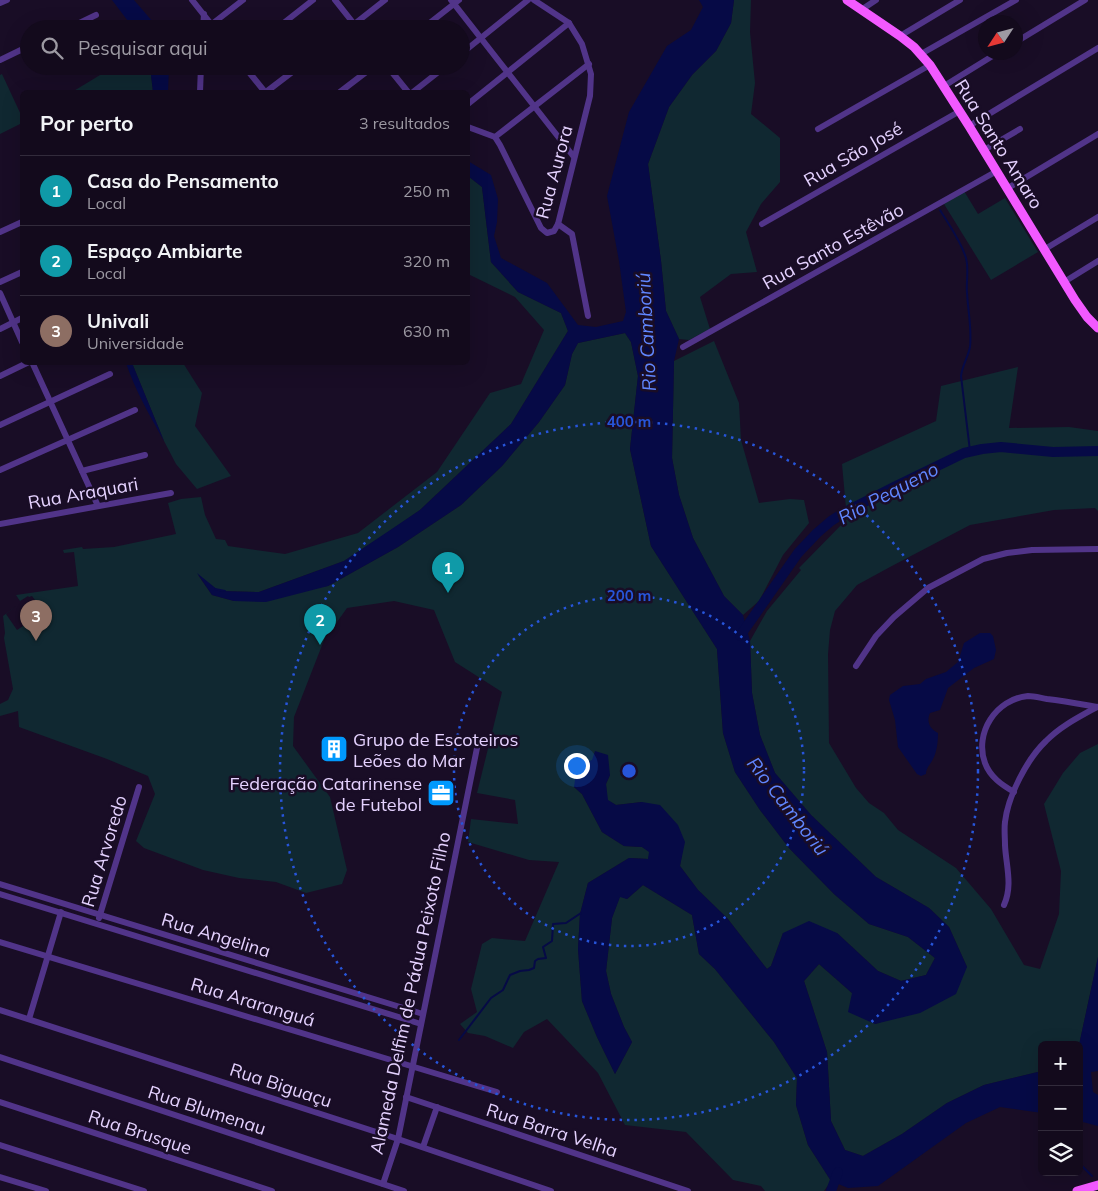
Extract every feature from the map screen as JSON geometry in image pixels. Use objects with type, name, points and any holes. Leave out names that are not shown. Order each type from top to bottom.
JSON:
[{"type":"main road","name":"Rua Santo Amaro","points":[[848,0],[900,36],[921,54],[930,65],[1008,188],[1064,282],[1087,317],[1098,328]]},
{"type":"main road","points":[[1077,1191],[1098,1185]]},
{"type":"street","points":[[0,3],[6,0]]},
{"type":"street","points":[[192,0],[208,20]]},
{"type":"street","points":[[221,20],[243,0]]},
{"type":"street","points":[[287,20],[313,0]]},
{"type":"street","points":[[335,0],[351,20]]},
{"type":"street","points":[[363,20],[385,0]]},
{"type":"street","points":[[470,47],[528,0]]},
{"type":"street","name":"Rua Aurora","points":[[495,137],[505,152],[541,228],[544,232],[550,232],[558,224],[590,96],[591,74],[582,44],[569,23],[534,0]]},
{"type":"street","points":[[861,10],[876,0]]},
{"type":"street","points":[[900,36],[960,0]]},
{"type":"street","points":[[921,54],[1016,0]]},
{"type":"street","points":[[1023,38],[1085,0]]},
{"type":"street","points":[[432,20],[454,1],[468,20]]},
{"type":"street","points":[[204,14],[204,20]]},
{"type":"street","points":[[86,20],[96,15]]},
{"type":"street","points":[[470,23],[574,157]]},
{"type":"street","points":[[470,102],[569,23]]},
{"type":"street","points":[[969,126],[1098,48]]},
{"type":"street","points":[[0,60],[20,50]]},
{"type":"street","points":[[944,86],[985,60]]},
{"type":"street","points":[[470,128],[495,137],[589,64]]},
{"type":"street","points":[[818,129],[930,65]]},
{"type":"street","points":[[200,90],[201,75]]},
{"type":"street","points":[[252,75],[264,90]]},
{"type":"street","points":[[269,90],[288,75]]},
{"type":"street","points":[[343,90],[362,75]]},
{"type":"street","points":[[394,75],[406,90]]},
{"type":"street","points":[[416,90],[435,75]]},
{"type":"street","name":"Rua São José","points":[[762,224],[960,111]]},
{"type":"street","points":[[984,150],[1020,129]]},
{"type":"street","points":[[1008,188],[1098,134]]},
{"type":"street","name":"Rua Santo Estêvão","points":[[683,346],[997,171]]},
{"type":"street","points":[[1045,249],[1098,216]]},
{"type":"street","points":[[0,232],[20,223]]},
{"type":"street","points":[[558,224],[572,234],[588,316]]},
{"type":"street","points":[[1064,282],[1098,261]]},
{"type":"street","points":[[0,282],[20,273]]},
{"type":"street","points":[[0,293],[20,338]]},
{"type":"street","points":[[0,329],[20,319]]},
{"type":"street","points":[[0,376],[24,365]]},
{"type":"street","points":[[32,365],[98,506]]},
{"type":"street","points":[[0,425],[110,374]]},
{"type":"street","points":[[0,470],[135,410]]},
{"type":"street","points":[[82,471],[145,455]]},
{"type":"street","name":"Rua Araquari","points":[[0,524],[171,493]]},
{"type":"street","points":[[856,666],[876,636],[894,616],[928,588],[983,559],[1007,553],[1032,550],[1098,550]]},
{"type":"street","points":[[1014,792],[996,780],[985,764],[981,746],[986,727],[998,709],[1006,703],[1028,696],[1098,707]]},
{"type":"street","points":[[1004,905],[1010,881],[1005,822],[1014,792],[1028,762],[1046,741],[1070,722],[1098,707]]},
{"type":"street","name":"Alameda Delfim de Pádua Peixoto Filho","points":[[382,1184],[398,1139],[477,748]]},
{"type":"street","name":"Rua Arvoredo","points":[[97,924],[139,788]]},
{"type":"street","name":"Rua Angelina","points":[[0,884],[423,1014]]},
{"type":"street","name":"Rua Angelina","points":[[0,894],[421,1024]]},
{"type":"street","points":[[29,1019],[61,912]]},
{"type":"street","points":[[180,950],[184,941]]},
{"type":"street","name":"Rua Araranguá","points":[[0,942],[498,1092]]},
{"type":"street","name":"Rua Biguaçu","points":[[0,1010],[423,1147],[551,1191]]},
{"type":"street","name":"Rua Blumenau","points":[[0,1057],[404,1191]]},
{"type":"street","name":"Rua Barra Velha","points":[[406,1097],[688,1191]]},
{"type":"street","name":"Rua Brusque","points":[[0,1102],[272,1191]]},
{"type":"street","points":[[423,1147],[437,1107]]},
{"type":"street","points":[[0,1145],[144,1191]]},
{"type":"street","points":[[0,1177],[46,1191]]},
{"type":"shaded area","points":[[734,0],[751,0],[750,32],[755,83],[751,114],[780,138],[780,182],[761,204],[746,232],[757,272],[731,274],[700,297],[710,329],[689,340],[679,339],[666,311],[648,164],[669,107],[692,75],[716,51],[731,23]]},
{"type":"shaded area","points":[[2,74],[20,113],[20,124],[0,134],[0,75]]},
{"type":"shaded area","points":[[100,75],[151,75],[153,90],[75,90]]},
{"type":"shaded area","points":[[470,178],[482,187],[491,262],[518,292],[561,313],[568,331],[511,424],[420,510],[344,561],[259,592],[219,591],[198,575],[212,595],[234,601],[328,586],[398,547],[461,505],[502,466],[539,422],[565,385],[572,354],[578,343],[625,333],[631,342],[638,376],[630,449],[651,546],[717,649],[723,733],[735,772],[760,810],[789,848],[834,894],[869,924],[908,937],[935,958],[926,975],[901,981],[878,971],[837,933],[783,933],[771,966],[767,969],[727,918],[698,890],[680,866],[684,842],[642,802],[616,805],[607,800],[606,784],[610,775],[592,760],[574,787],[582,794],[602,832],[624,846],[642,847],[650,852],[648,859],[629,858],[588,883],[580,914],[578,949],[582,1001],[615,1074],[632,1042],[611,994],[606,971],[612,918],[620,896],[627,899],[643,885],[692,915],[699,954],[715,969],[774,1042],[797,1078],[796,1105],[808,1145],[831,1181],[824,1191],[765,1191],[761,1186],[733,1180],[686,1132],[625,1125],[598,1073],[547,1019],[524,1032],[513,1048],[485,1036],[468,1033],[460,1024],[477,1012],[471,989],[482,944],[492,938],[525,941],[559,862],[529,860],[468,842],[471,819],[518,824],[515,800],[477,793],[502,692],[455,662],[434,610],[394,601],[347,608],[332,629],[328,630],[294,717],[293,746],[330,797],[347,870],[342,884],[306,893],[276,882],[239,878],[203,870],[144,848],[136,841],[155,794],[148,776],[19,727],[18,711],[0,716],[0,704],[8,700],[13,689],[4,638],[3,616],[16,606],[6,614],[17,630],[44,612],[32,596],[28,596],[20,601],[16,595],[78,586],[74,552],[64,553],[63,550],[82,547],[83,549],[114,547],[176,534],[168,503],[181,499],[201,497],[205,515],[216,539],[225,540],[228,546],[285,554],[358,533],[437,472],[490,393],[521,384],[544,330],[515,297],[470,275]]},
{"type":"shaded area","points":[[964,191],[978,214],[1005,198],[1038,252],[991,280],[944,204]]},
{"type":"shaded area","points":[[714,341],[739,403],[741,440],[759,503],[790,499],[804,500],[809,523],[783,555],[759,601],[743,615],[724,596],[693,538],[679,495],[672,458],[674,361]]},
{"type":"shaded area","points":[[133,365],[184,365],[202,393],[195,426],[231,476],[197,489],[176,464],[164,441]]},
{"type":"shaded area","points":[[1018,367],[1009,428],[1069,427],[1098,431],[1098,511],[1095,508],[1054,510],[970,525],[857,585],[835,611],[830,630],[828,654],[829,743],[856,788],[869,803],[884,813],[898,830],[956,868],[991,909],[1024,965],[1040,969],[1059,914],[1061,871],[1044,804],[1063,773],[1080,753],[1098,744],[1098,957],[1080,1041],[1038,1041],[1038,1072],[984,1085],[947,1103],[902,1134],[863,1156],[845,1150],[831,1121],[827,1052],[804,981],[819,964],[852,993],[875,1024],[891,1019],[967,967],[949,927],[929,908],[876,877],[811,815],[775,773],[760,735],[752,693],[750,641],[767,611],[801,570],[799,568],[847,519],[842,464],[936,421],[941,386]]},
{"type":"water","points":[[112,0],[134,0],[151,20],[127,20]]},
{"type":"water","name":"Rio Camboriú","points":[[699,0],[734,0],[731,23],[716,51],[692,75],[669,107],[648,164],[666,311],[679,339],[674,361],[672,458],[679,495],[693,538],[724,596],[743,615],[750,641],[752,693],[760,735],[775,773],[811,815],[876,877],[929,908],[949,927],[967,967],[956,994],[920,1013],[875,1024],[848,1012],[852,993],[819,964],[804,981],[827,1052],[831,1121],[845,1150],[863,1156],[902,1134],[947,1103],[984,1085],[1038,1072],[1038,1112],[1000,1107],[966,1123],[878,1186],[848,1188],[831,1181],[808,1145],[796,1105],[797,1078],[774,1042],[715,969],[699,954],[692,915],[643,885],[627,899],[620,897],[612,918],[606,971],[611,994],[632,1042],[615,1074],[582,1001],[578,949],[580,914],[588,883],[629,858],[648,859],[649,852],[642,847],[624,846],[602,832],[582,794],[574,787],[577,766],[592,760],[595,751],[608,755],[610,775],[606,784],[608,800],[616,805],[642,802],[660,805],[678,825],[685,842],[680,866],[698,890],[727,918],[767,969],[771,966],[783,933],[809,921],[837,933],[878,971],[901,981],[926,975],[935,958],[908,937],[869,924],[834,894],[789,848],[760,810],[735,772],[723,733],[717,649],[651,546],[630,449],[638,376],[631,342],[625,333],[578,343],[572,354],[565,385],[539,422],[502,466],[461,505],[398,547],[328,586],[266,602],[234,601],[212,595],[197,573],[219,591],[259,592],[344,561],[420,510],[511,424],[568,331],[561,313],[518,292],[491,262],[482,187],[470,178],[470,162],[491,175],[498,199],[494,236],[501,258],[547,283],[578,325],[596,327],[623,321],[626,312],[607,196],[629,112],[667,46],[691,30],[703,7]]},
{"type":"water","points":[[151,75],[169,75],[168,90],[153,90]]},
{"type":"water","points":[[127,365],[133,365],[164,441],[138,393]]},
{"type":"water","points":[[980,633],[990,633],[993,636],[996,650],[994,659],[974,668],[948,688],[940,710],[930,713],[929,725],[938,733],[937,746],[926,774],[921,776],[917,774],[898,747],[895,720],[889,700],[890,695],[903,686],[920,684],[926,679],[946,672],[958,662],[964,643]]},
{"type":"water","points":[[1098,957],[1098,1071],[1091,1072],[1093,1092],[1098,1095],[1098,1126],[1083,1122],[1083,1041],[1080,1041]]},
{"type":"waterway","points":[[940,210],[958,239],[967,262],[970,347],[961,376],[970,451]]},
{"type":"waterway","name":"Rio Pequeno","points":[[740,636],[798,553],[817,533],[845,512],[964,453],[1001,447],[1053,452],[1098,451]]},
{"type":"waterway","points":[[215,589],[225,591]]},
{"type":"waterway","points":[[459,1040],[491,998],[503,990],[510,975],[534,968],[535,961],[546,958],[543,947],[552,941],[553,924],[566,923],[581,913]]},
{"type":"waterway","points":[[1083,1167],[1092,1176]]},
{"type":"waterway","points":[[831,1191],[838,1172]]},
{"type":"place","name":"Casa do Pensamento","points":[[448,593]]},
{"type":"place","name":"Univali","points":[[36,641]]},
{"type":"place","name":"Espaço Ambiarte","points":[[320,645]]},
{"type":"place","name":"Grupo de Escoteiros Leões do Mar","points":[[334,749]]},
{"type":"place","name":"Federação Catarinense de Futebol","points":[[441,793]]}]
